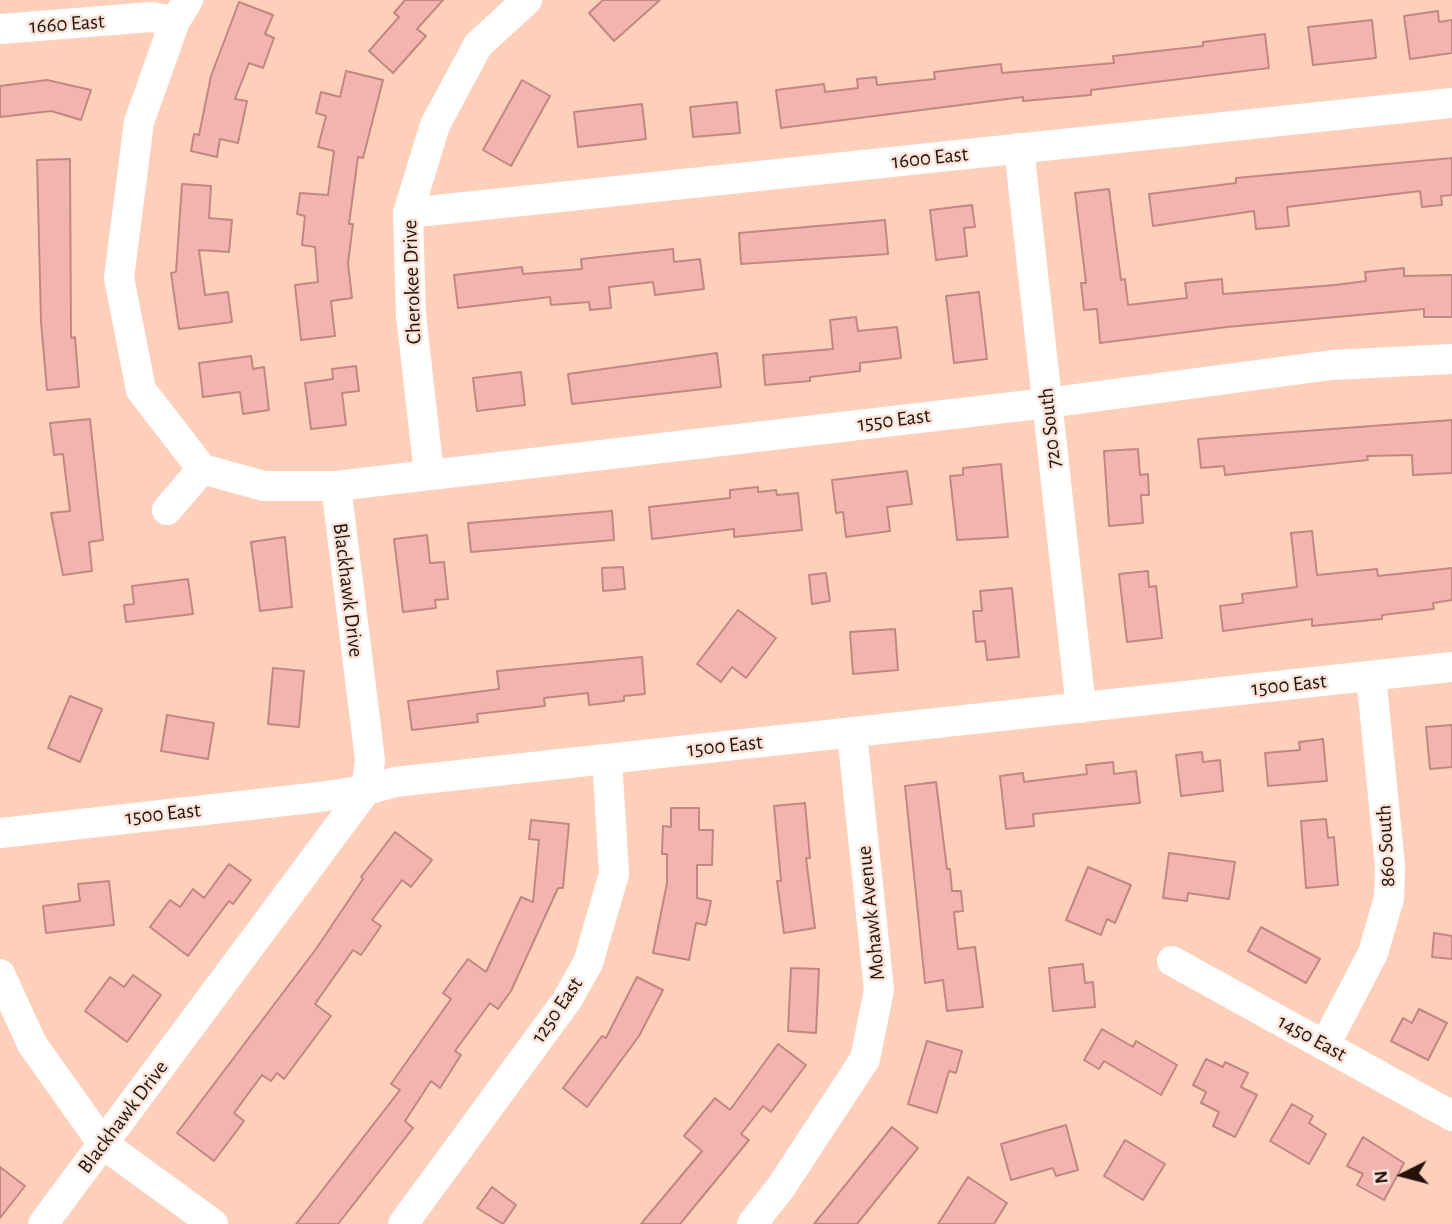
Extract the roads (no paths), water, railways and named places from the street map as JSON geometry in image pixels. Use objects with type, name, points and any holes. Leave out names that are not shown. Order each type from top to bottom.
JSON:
[{"type":"street","name":"Cherokee Drive","points":[[429,474],[411,315],[408,213],[435,125],[478,46],[527,0]]},
{"type":"street","name":"1660 East","points":[[0,29],[151,17],[181,11]]},
{"type":"street","points":[[181,11],[139,122],[119,278],[141,390],[202,469],[264,486],[335,486]]},
{"type":"street","name":"1600 East","points":[[408,213],[1452,103]]},
{"type":"street","name":"720 South","points":[[1019,148],[1081,708]]},
{"type":"street","name":"1550 East","points":[[335,486],[1047,403],[1332,365],[1452,359]]},
{"type":"street","points":[[167,510],[202,469]]},
{"type":"street","name":"Blackhawk Drive","points":[[43,1224],[366,790],[370,760],[335,486]]},
{"type":"street","name":"1500 East","points":[[0,833],[366,790],[395,782],[1452,667]]},
{"type":"street","name":"860 South","points":[[1325,1045],[1343,1016],[1373,953],[1389,898],[1390,866],[1371,676]]},
{"type":"street","name":"Mohawk Avenue","points":[[752,1224],[781,1187],[865,1059],[879,990],[852,733]]},
{"type":"street","name":"1250 East","points":[[403,1224],[567,1000],[588,963],[614,874],[607,759]]},
{"type":"street","name":"1450 East","points":[[1172,961],[1452,1116]]},
{"type":"street","points":[[0,974],[32,1044],[103,1144],[213,1224]]}]
